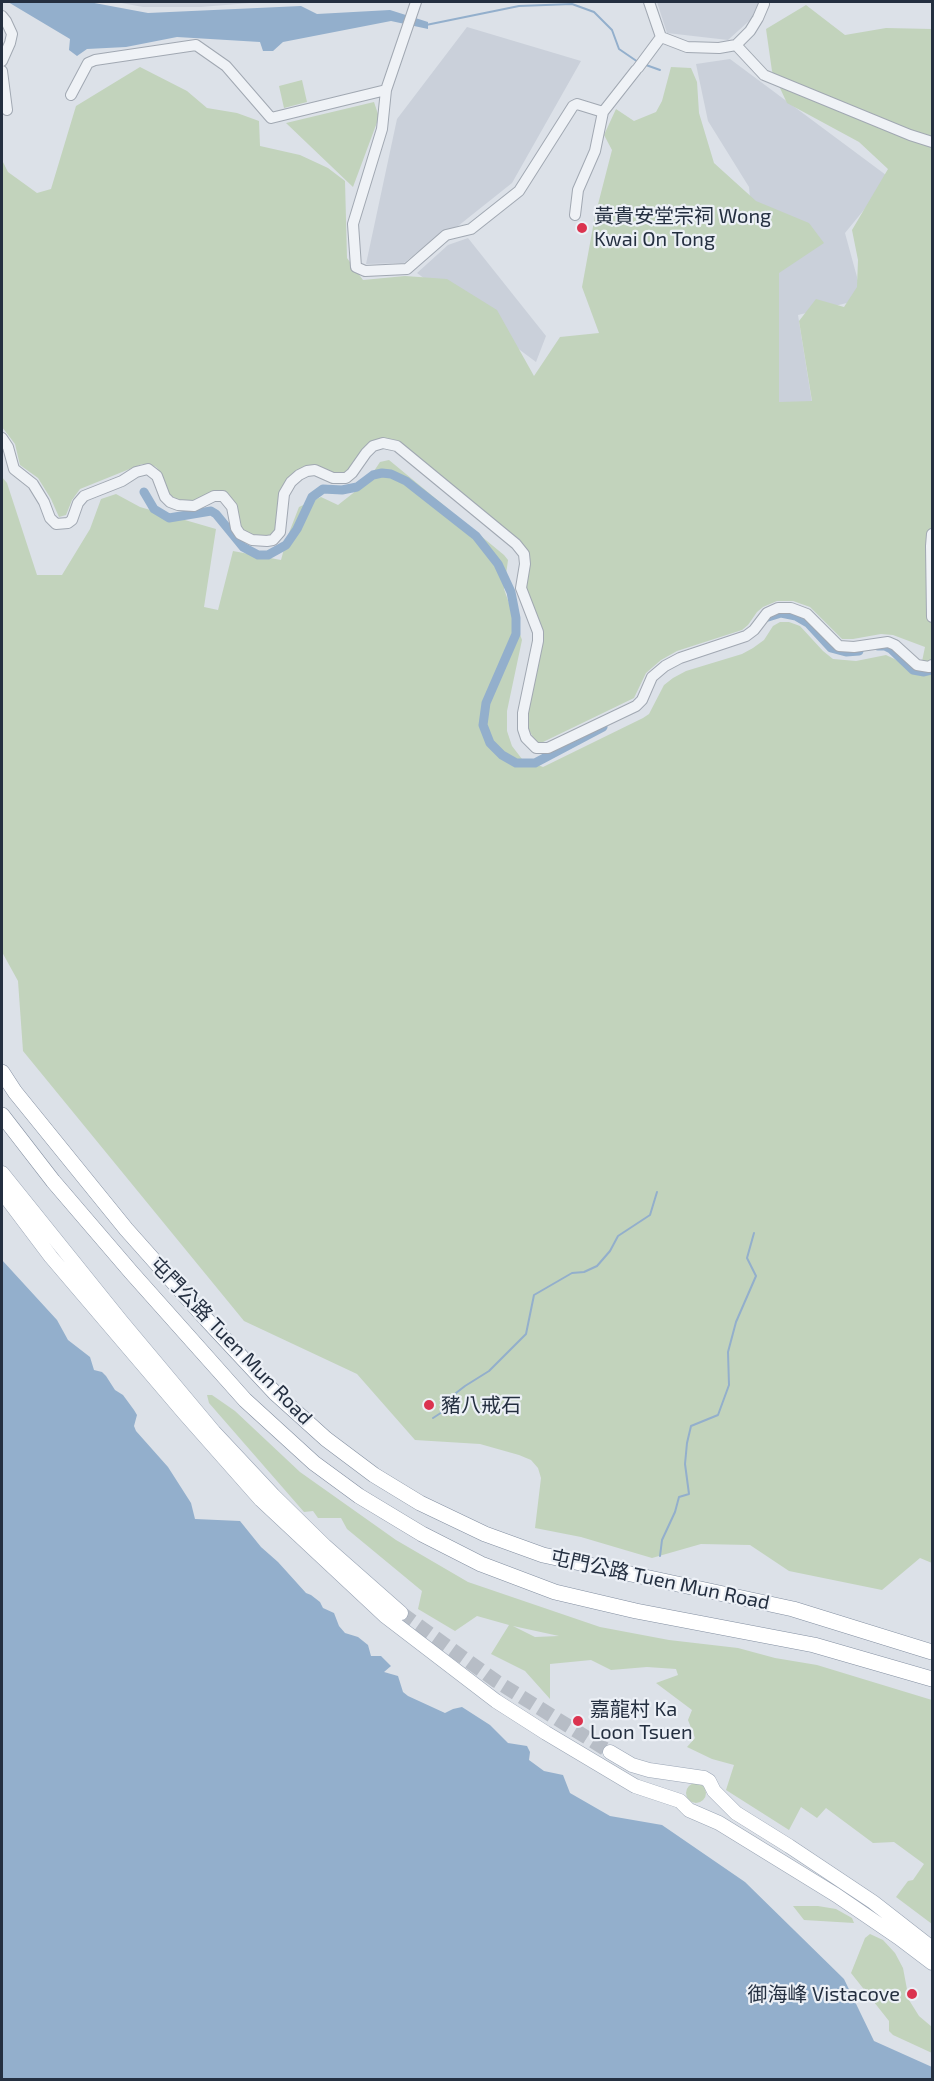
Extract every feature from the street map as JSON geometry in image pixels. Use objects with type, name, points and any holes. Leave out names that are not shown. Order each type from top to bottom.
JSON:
[{"type":"highway","name":"屯門公路 Tuen Mun Road","points":[[2,1072],[15,1092],[126,1229],[206,1319],[275,1393],[326,1439],[374,1475],[420,1503],[485,1534],[543,1555],[793,1609],[933,1652]]},
{"type":"highway","name":"屯門公路 Tuen Mun Road","points":[[2,1115],[53,1181],[245,1400],[315,1463],[368,1501],[422,1534],[481,1564],[555,1592],[636,1611],[814,1645],[933,1679]]},
{"type":"main road","points":[[2,1173],[261,1500],[385,1616],[442,1662],[496,1701],[635,1786],[680,1801]]},
{"type":"main road","points":[[2,1192],[51,1257],[188,1409],[214,1432],[325,1546],[401,1612]]},
{"type":"main road","points":[[610,1752],[632,1765],[649,1770],[704,1778],[709,1781],[714,1791],[736,1813],[873,1902],[933,1948]]},
{"type":"main road","points":[[692,1777],[682,1784],[679,1795],[684,1806],[719,1823],[836,1895],[933,1964]]},
{"type":"main road","points":[[695,1812],[710,1806],[714,1791]]},
{"type":"street","points":[[649,2],[661,37]]},
{"type":"street","points":[[661,37],[687,47],[719,48],[736,45],[750,31],[764,4]]},
{"type":"street","points":[[414,6],[386,90],[382,129],[353,224],[356,267],[365,271],[407,269],[446,235],[471,229],[519,191],[573,106],[578,104],[603,112]]},
{"type":"street","points":[[2,16],[12,34],[2,61]]},
{"type":"street","points":[[575,215],[578,190],[595,151],[603,112],[661,37]]},
{"type":"street","points":[[71,95],[88,63],[95,60],[196,45],[226,66],[271,118],[386,90]]},
{"type":"street","points":[[736,45],[764,75],[910,135],[933,142]]},
{"type":"street","points":[[2,71],[7,110]]},
{"type":"street","points":[[2,438],[8,447],[14,469],[33,484],[45,502],[50,518],[56,524],[68,523],[72,520],[78,503],[84,496],[122,482],[136,472],[148,469],[157,476],[165,497],[170,502],[196,506],[214,496],[223,496],[232,507],[238,532],[249,539],[267,541],[273,540],[280,532],[284,494],[299,475],[315,470],[333,478],[346,477],[352,474],[373,446],[383,443],[397,446],[516,543],[524,554],[525,564],[521,588],[538,632],[538,641],[523,713],[523,729],[526,738],[536,748],[548,748],[636,706],[642,700],[652,677],[665,666],[680,658],[746,636],[754,630],[767,613],[778,608],[791,608],[807,614],[839,646],[854,647],[882,641],[890,642],[917,665],[929,667],[933,665]]},
{"type":"street","points":[[933,534],[931,566],[933,617]]},
{"type":"shaded area","points":[[116,2],[262,2],[201,7],[143,7]]},
{"type":"shaded area","points":[[657,2],[770,2],[728,40],[667,33]]},
{"type":"shaded area","points":[[467,27],[581,61],[512,183],[458,226],[441,233],[404,263],[366,264],[397,119]]},
{"type":"shaded area","points":[[730,59],[890,178],[845,233],[863,299],[798,315],[818,440],[770,407],[749,187],[708,121],[696,64]]},
{"type":"shaded area","points":[[468,238],[546,336],[536,362],[417,273],[448,245]]},
{"type":"green space","points":[[806,5],[845,35],[886,28],[932,29],[932,1563],[920,1558],[882,1590],[789,1571],[750,1545],[701,1544],[652,1558],[581,1537],[535,1528],[541,1478],[538,1468],[531,1460],[480,1444],[415,1440],[357,1374],[244,1321],[23,1051],[18,981],[2,952],[2,477],[7,483],[37,575],[62,575],[90,529],[101,499],[116,494],[140,507],[216,529],[204,607],[218,610],[233,551],[281,560],[299,507],[321,497],[338,505],[366,483],[380,462],[389,460],[508,560],[504,589],[522,640],[507,711],[507,731],[512,746],[522,759],[543,767],[643,718],[649,714],[664,685],[673,678],[686,671],[742,654],[764,640],[773,626],[780,622],[800,626],[833,659],[856,661],[886,655],[920,671],[925,647],[893,635],[881,634],[842,639],[810,607],[793,601],[777,601],[763,607],[742,630],[677,651],[661,660],[646,673],[634,698],[541,743],[535,741],[528,728],[528,714],[543,641],[543,631],[526,587],[529,553],[520,540],[399,442],[392,439],[376,439],[365,447],[344,473],[335,473],[315,465],[305,466],[296,471],[281,489],[276,525],[274,532],[269,536],[253,535],[243,530],[240,526],[236,505],[225,491],[195,500],[178,500],[170,495],[161,473],[149,464],[142,464],[80,489],[72,500],[66,515],[59,517],[38,478],[20,465],[15,444],[2,427],[2,160],[8,172],[37,193],[51,189],[76,106],[140,67],[187,91],[207,108],[237,113],[259,121],[260,146],[300,155],[328,168],[345,181],[347,258],[363,280],[405,276],[447,279],[497,310],[534,376],[560,337],[599,333],[582,287],[595,216],[612,150],[604,135],[616,109],[634,121],[656,112],[662,101],[671,67],[691,68],[697,82],[699,113],[714,163],[756,201],[809,223],[824,243],[779,273],[779,402],[812,401],[799,321],[816,299],[844,307],[857,287],[858,260],[852,230],[888,169],[859,142],[787,103],[772,71],[766,29]]},
{"type":"green space","points":[[302,80],[307,102],[284,108],[279,86]]},
{"type":"green space","points":[[374,102],[379,117],[353,187],[286,123]]},
{"type":"green space","points":[[207,1395],[212,1395],[235,1411],[300,1472],[396,1540],[468,1582],[600,1627],[669,1640],[738,1648],[775,1658],[817,1665],[932,1700],[932,1924],[896,1897],[908,1881],[913,1880],[924,1864],[894,1842],[873,1843],[826,1808],[817,1818],[801,1807],[789,1830],[726,1790],[734,1765],[712,1759],[687,1747],[695,1738],[688,1720],[692,1710],[656,1683],[678,1675],[676,1669],[647,1667],[611,1670],[591,1660],[550,1664],[550,1699],[525,1671],[491,1654],[509,1625],[477,1616],[455,1631],[418,1609],[422,1591],[347,1529],[341,1518],[318,1518],[313,1511],[304,1512],[209,1403]],"holes":[[[513,1626],[559,1636],[535,1637]]]},
{"type":"green space","points":[[696,1783],[703,1786],[706,1793],[703,1800],[696,1803],[689,1800],[686,1793],[689,1786]]},
{"type":"green space","points":[[793,1906],[836,1909],[852,1918],[854,1923],[804,1920]]},
{"type":"green space","points":[[870,1934],[883,1940],[895,1953],[903,1968],[909,2000],[919,2016],[932,2027],[932,2053],[893,2035],[889,2031],[889,2021],[851,1973],[865,1938]]},
{"type":"water","points":[[8,2],[89,2],[148,13],[301,6],[317,14],[390,10],[428,22],[428,29],[391,21],[283,42],[273,51],[263,51],[260,42],[177,37],[126,47],[87,49],[77,56],[69,50],[70,39]]},
{"type":"water","points":[[2,1260],[57,1320],[68,1340],[90,1357],[94,1370],[102,1372],[115,1390],[123,1395],[137,1415],[134,1426],[136,1431],[168,1467],[191,1503],[195,1519],[240,1521],[261,1547],[306,1593],[320,1602],[323,1608],[334,1613],[339,1626],[345,1633],[358,1637],[368,1645],[371,1656],[381,1656],[391,1666],[384,1672],[398,1676],[403,1692],[408,1696],[445,1713],[462,1707],[490,1725],[508,1743],[527,1746],[530,1752],[529,1760],[544,1771],[563,1775],[570,1793],[610,1816],[662,1825],[745,1882],[844,1979],[874,2041],[932,2067],[932,2079],[2,2079]]},
{"type":"waterway","points":[[426,25],[519,6],[572,4],[594,12],[612,30],[619,49],[638,62]]},
{"type":"waterway","points":[[646,65],[660,70]]},
{"type":"waterway","points":[[144,492],[154,509],[169,518],[211,511],[243,547],[258,555],[268,555],[286,545],[297,529],[312,497],[323,489],[342,490],[357,487],[373,475],[382,473],[391,474],[406,481],[476,536],[498,564],[511,592],[516,618],[516,634],[486,703],[483,725],[490,743],[502,755],[516,763],[535,763],[603,727]]},
{"type":"waterway","points":[[768,617],[781,613],[796,616],[808,623],[831,648],[846,652],[859,651]]},
{"type":"waterway","points":[[878,646],[891,649],[913,670],[924,672],[932,670]]},
{"type":"waterway","points":[[433,1418],[450,1407],[456,1393],[489,1371],[526,1334],[534,1295],[572,1273],[584,1272],[597,1266],[610,1251],[618,1236],[650,1215],[657,1192]]},
{"type":"waterway","points":[[660,1556],[662,1540],[679,1497],[689,1494],[685,1464],[691,1426],[718,1415],[729,1385],[728,1352],[736,1322],[756,1276],[747,1258],[754,1233]]},
{"type":"tunnel","points":[[401,1613],[496,1681],[610,1752]]},
{"type":"place","name":"黃貴安堂宗祠 Wong Kwai On Tong","points":[[582,228]]},
{"type":"place","name":"豬八戒石","points":[[429,1405]]},
{"type":"place","name":"嘉龍村 Ka Loon Tsuen","points":[[578,1721]]},
{"type":"place","name":"御海峰 Vistacove","points":[[912,1994]]}]
